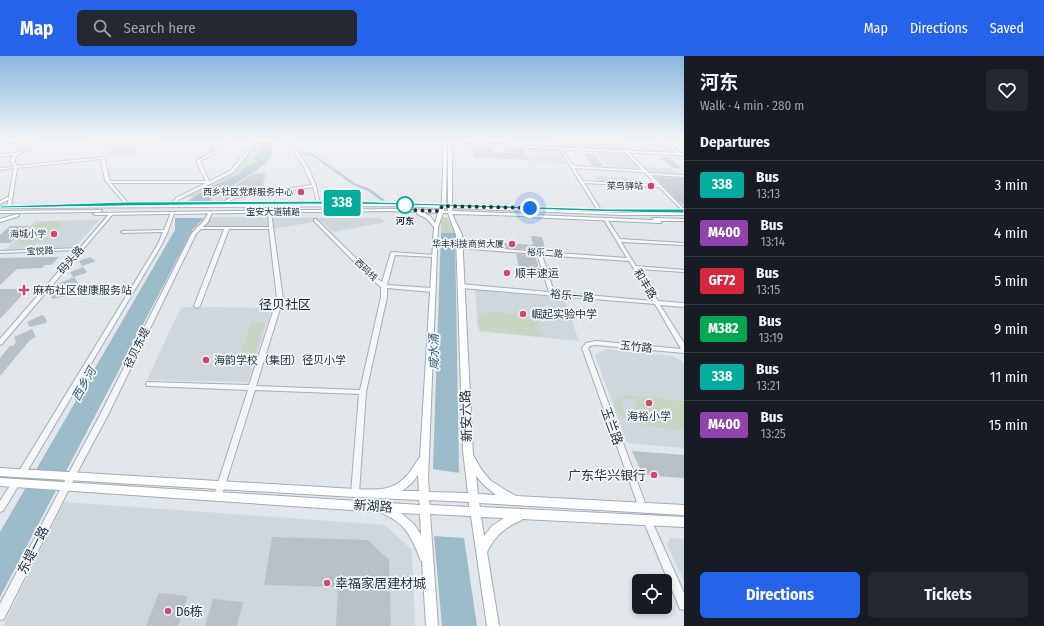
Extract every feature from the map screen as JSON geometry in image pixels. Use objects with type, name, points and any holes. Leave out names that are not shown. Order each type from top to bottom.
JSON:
[{"type":"main road","points":[[445,167],[444,197],[446,209]]},
{"type":"main road","points":[[432,626],[423,495],[424,456],[436,227],[451,197],[450,167]]},
{"type":"main road","points":[[0,211],[25,207],[259,210],[406,208],[437,203],[444,197]]},
{"type":"main road","points":[[451,197],[458,203],[535,217],[683,222]]},
{"type":"main road","points":[[0,203],[10,198]]},
{"type":"main road","name":"宝安大道辅路","points":[[225,205],[256,203],[319,203],[406,208]]},
{"type":"main road","name":"宝安大道辅路","points":[[25,207],[173,204],[184,208],[210,209],[226,213],[406,208]]},
{"type":"main road","points":[[210,209],[225,205],[446,209],[489,213]]},
{"type":"main road","points":[[446,209],[485,207]]},
{"type":"main road","points":[[0,220],[17,215],[44,212],[184,208]]},
{"type":"main road","name":"宝安大道辅路","points":[[44,212],[111,214],[172,213],[184,208]]},
{"type":"main road","points":[[406,208],[431,219],[436,227]]},
{"type":"main road","name":"新安六路","points":[[446,209],[459,232],[468,451],[473,498],[493,626]]},
{"type":"main road","points":[[9,210],[44,212]]},
{"type":"main road","points":[[0,220],[9,210]]},
{"type":"main road","points":[[226,213],[259,210]]},
{"type":"main road","points":[[564,212],[576,210]]},
{"type":"main road","points":[[456,225],[458,219],[464,215],[504,211],[576,210],[607,211],[683,222]]},
{"type":"main road","points":[[504,211],[564,212],[644,217]]},
{"type":"main road","points":[[504,211],[644,217],[684,214]]},
{"type":"main road","points":[[607,211],[684,211]]},
{"type":"main road","points":[[624,221],[644,217]]},
{"type":"main road","points":[[468,451],[478,472],[488,484],[500,493],[520,501]]},
{"type":"main road","points":[[378,494],[397,489],[407,482],[416,472],[424,456]]},
{"type":"main road","points":[[0,472],[22,478]]},
{"type":"main road","points":[[0,482],[22,478]]},
{"type":"main road","name":"新湖路","points":[[22,478],[220,490],[376,506],[524,515],[684,522]]},
{"type":"main road","name":"新湖路","points":[[220,490],[423,495],[684,510]]},
{"type":"main road","points":[[376,506],[393,513],[412,528],[422,548],[428,569]]},
{"type":"main road","points":[[481,552],[497,527],[504,522],[524,515]]},
{"type":"street","points":[[9,210],[16,167]]},
{"type":"street","points":[[0,169],[20,167]]},
{"type":"street","points":[[104,167],[107,180],[127,204]]},
{"type":"street","points":[[201,167],[209,182]]},
{"type":"street","points":[[173,204],[177,199],[233,170],[236,167]]},
{"type":"street","points":[[306,167],[319,203]]},
{"type":"street","points":[[572,167],[645,171]]},
{"type":"street","points":[[572,167],[598,210]]},
{"type":"street","points":[[641,167],[684,211]]},
{"type":"street","points":[[648,174],[684,176]]},
{"type":"street","points":[[109,182],[209,182]]},
{"type":"street","points":[[581,182],[660,186]]},
{"type":"street","points":[[225,205],[234,197],[314,186]]},
{"type":"street","name":"径贝东堤","points":[[66,480],[89,444],[194,233],[206,222],[210,209]]},
{"type":"street","points":[[220,490],[254,387],[280,299],[269,212]]},
{"type":"street","points":[[0,508],[22,478],[156,251],[166,232],[172,213]]},
{"type":"street","name":"码头路","points":[[0,343],[111,214]]},
{"type":"street","name":"西码线","points":[[315,220],[384,286],[432,290]]},
{"type":"street","name":"和丰路","points":[[606,220],[684,348]]},
{"type":"street","points":[[198,228],[271,228]]},
{"type":"street","points":[[197,306],[227,228]]},
{"type":"street","points":[[123,232],[166,232]]},
{"type":"street","points":[[618,240],[684,244]]},
{"type":"street","name":"裕乐二路","points":[[460,247],[631,260]]},
{"type":"street","name":"宝悦路","points":[[0,252],[81,249]]},
{"type":"street","points":[[355,493],[363,392],[384,297],[384,286],[393,253],[434,256]]},
{"type":"street","points":[[539,253],[552,294]]},
{"type":"street","points":[[635,266],[684,271]]},
{"type":"street","name":"裕乐一路","points":[[461,286],[684,305]]},
{"type":"street","name":"玉竹路","points":[[588,344],[596,343],[684,351]]},
{"type":"street","name":"玉兰路","points":[[588,344],[585,351],[643,508]]},
{"type":"street","points":[[149,384],[363,392]]},
{"type":"street","name":"东堤一路","points":[[0,615],[66,480]]},
{"type":"street","points":[[647,520],[684,605]]},
{"type":"shaded area","points":[[607,167],[638,167],[642,171],[609,169]]},
{"type":"shaded area","points":[[643,167],[670,168],[678,176],[651,174]]},
{"type":"shaded area","points":[[268,171],[262,192],[234,196],[224,201],[212,202],[212,197],[253,172]]},
{"type":"shaded area","points":[[595,176],[629,178],[634,184],[599,182]]},
{"type":"shaded area","points":[[212,217],[381,218],[385,222],[333,232],[321,221],[264,230],[201,230]]},
{"type":"shaded area","name":"海城小学","points":[[99,220],[75,247],[5,250],[35,221]]},
{"type":"shaded area","name":"崛起实验中学","points":[[475,290],[564,298],[579,341],[478,331]]},
{"type":"shaded area","name":"海韵学校（集团）径贝小学","points":[[181,307],[272,308],[248,382],[147,380]]},
{"type":"shaded area","name":"海裕小学","points":[[606,349],[672,356],[682,361],[684,364],[684,448],[627,443],[595,355]]},
{"type":"shaded area","points":[[64,502],[385,525],[412,550],[415,626],[3,626]]},
{"type":"shaded area","points":[[670,538],[684,539],[684,581],[667,545]]},
{"type":"green space","points":[[237,167],[249,167],[239,174],[211,187],[196,197],[184,197],[233,172]]},
{"type":"green space","points":[[441,217],[448,218],[455,233],[441,233]]},
{"type":"green space","points":[[49,221],[60,223],[61,225],[41,241],[30,244],[18,242],[22,234],[32,227]]},
{"type":"green space","points":[[489,312],[522,315],[531,318],[538,322],[540,327],[538,333],[542,333],[543,337],[480,331],[480,327],[482,327],[478,323],[478,318],[482,314]]},
{"type":"green space","points":[[251,323],[265,323],[255,353],[241,353]]},
{"type":"green space","points":[[625,395],[684,401],[684,430],[655,427],[633,422],[624,417],[618,411],[614,403],[616,398]],"holes":[[[627,399],[634,399],[641,418],[634,417],[623,410],[621,403]]]},
{"type":"water","points":[[246,167],[260,167],[243,179],[212,197],[211,201],[187,201],[211,187],[239,174]]},
{"type":"water","points":[[175,218],[204,218],[193,229],[0,597],[0,532],[175,230]]},
{"type":"water","points":[[441,233],[455,233],[459,473],[433,469]]},
{"type":"water","points":[[434,536],[464,538],[477,626],[442,626]]},
{"type":"building","points":[[671,167],[679,167],[682,169]]},
{"type":"building","points":[[254,174],[265,174],[262,187],[256,189],[237,187],[239,183]]},
{"type":"building","points":[[655,177],[684,178],[684,205],[678,201]]},
{"type":"building","points":[[10,226],[29,226],[10,243],[0,243],[0,235]]},
{"type":"building","name":"华丰科技商贸大厦","points":[[531,236],[542,237],[546,251],[505,248],[504,243],[533,245]]},
{"type":"building","points":[[516,254],[535,255],[539,269],[519,268]]},
{"type":"building","points":[[59,257],[51,265],[45,265],[42,268],[17,269],[0,285],[0,258]]},
{"type":"building","points":[[90,257],[95,261],[82,266],[79,261]]},
{"type":"building","points":[[83,267],[87,272],[86,273],[73,277],[70,272]]},
{"type":"building","points":[[74,277],[78,283],[63,288],[60,283]]},
{"type":"building","points":[[0,289],[28,289],[0,319]]},
{"type":"building","points":[[64,289],[68,295],[67,296],[52,299],[50,295]]},
{"type":"building","points":[[42,315],[47,321],[46,323],[30,327],[27,322]]},
{"type":"building","points":[[32,329],[36,337],[30,340],[0,376],[0,358],[10,346],[13,346],[16,342],[14,337]]},
{"type":"building","points":[[632,451],[684,455],[684,478],[643,475]]},
{"type":"building","name":"幸福家居建材城","points":[[272,537],[368,540],[389,560],[391,626],[336,626],[338,587],[264,585]]},
{"type":"building","name":"D6栋","points":[[159,593],[188,596],[178,626],[146,626]]},
{"type":"building","points":[[213,599],[243,602],[237,626],[205,626]]},
{"type":"waterway","points":[[329,167],[354,184],[369,190],[383,200]]},
{"type":"bus line","name":"338","points":[[0,207],[127,204],[365,203],[607,211],[684,211]]},
{"type":"place","name":"菜鸟驿站","points":[[651,186]]},
{"type":"place","name":"西乡社区党群服务中心","points":[[301,192]]},
{"type":"place","name":"河东","points":[[405,205]]},
{"type":"place","name":"海城小学","points":[[54,234]]},
{"type":"place","name":"华丰科技商贸大厦","points":[[512,244]]},
{"type":"place","name":"顺丰速运","points":[[507,273]]},
{"type":"place","name":"麻布社区健康服务站","points":[[24,290]]},
{"type":"place","name":"崛起实验中学","points":[[523,314]]},
{"type":"place","name":"海韵学校（集团）径贝小学","points":[[206,360]]},
{"type":"place","name":"海裕小学","points":[[649,403]]},
{"type":"place","name":"广东华兴银行","points":[[654,475]]},
{"type":"place","name":"幸福家居建材城","points":[[327,583]]},
{"type":"place","name":"D6栋","points":[[168,611]]},
{"type":"district","name":"径贝社区","points":[[285,304]]},
{"type":"route","points":[[405,205],[406,210],[440,211],[442,206],[530,208]]},
{"type":"water label","name":"咸水涌","points":[[434,352]]},
{"type":"water label","name":"西乡河","points":[[84,384]]}]
